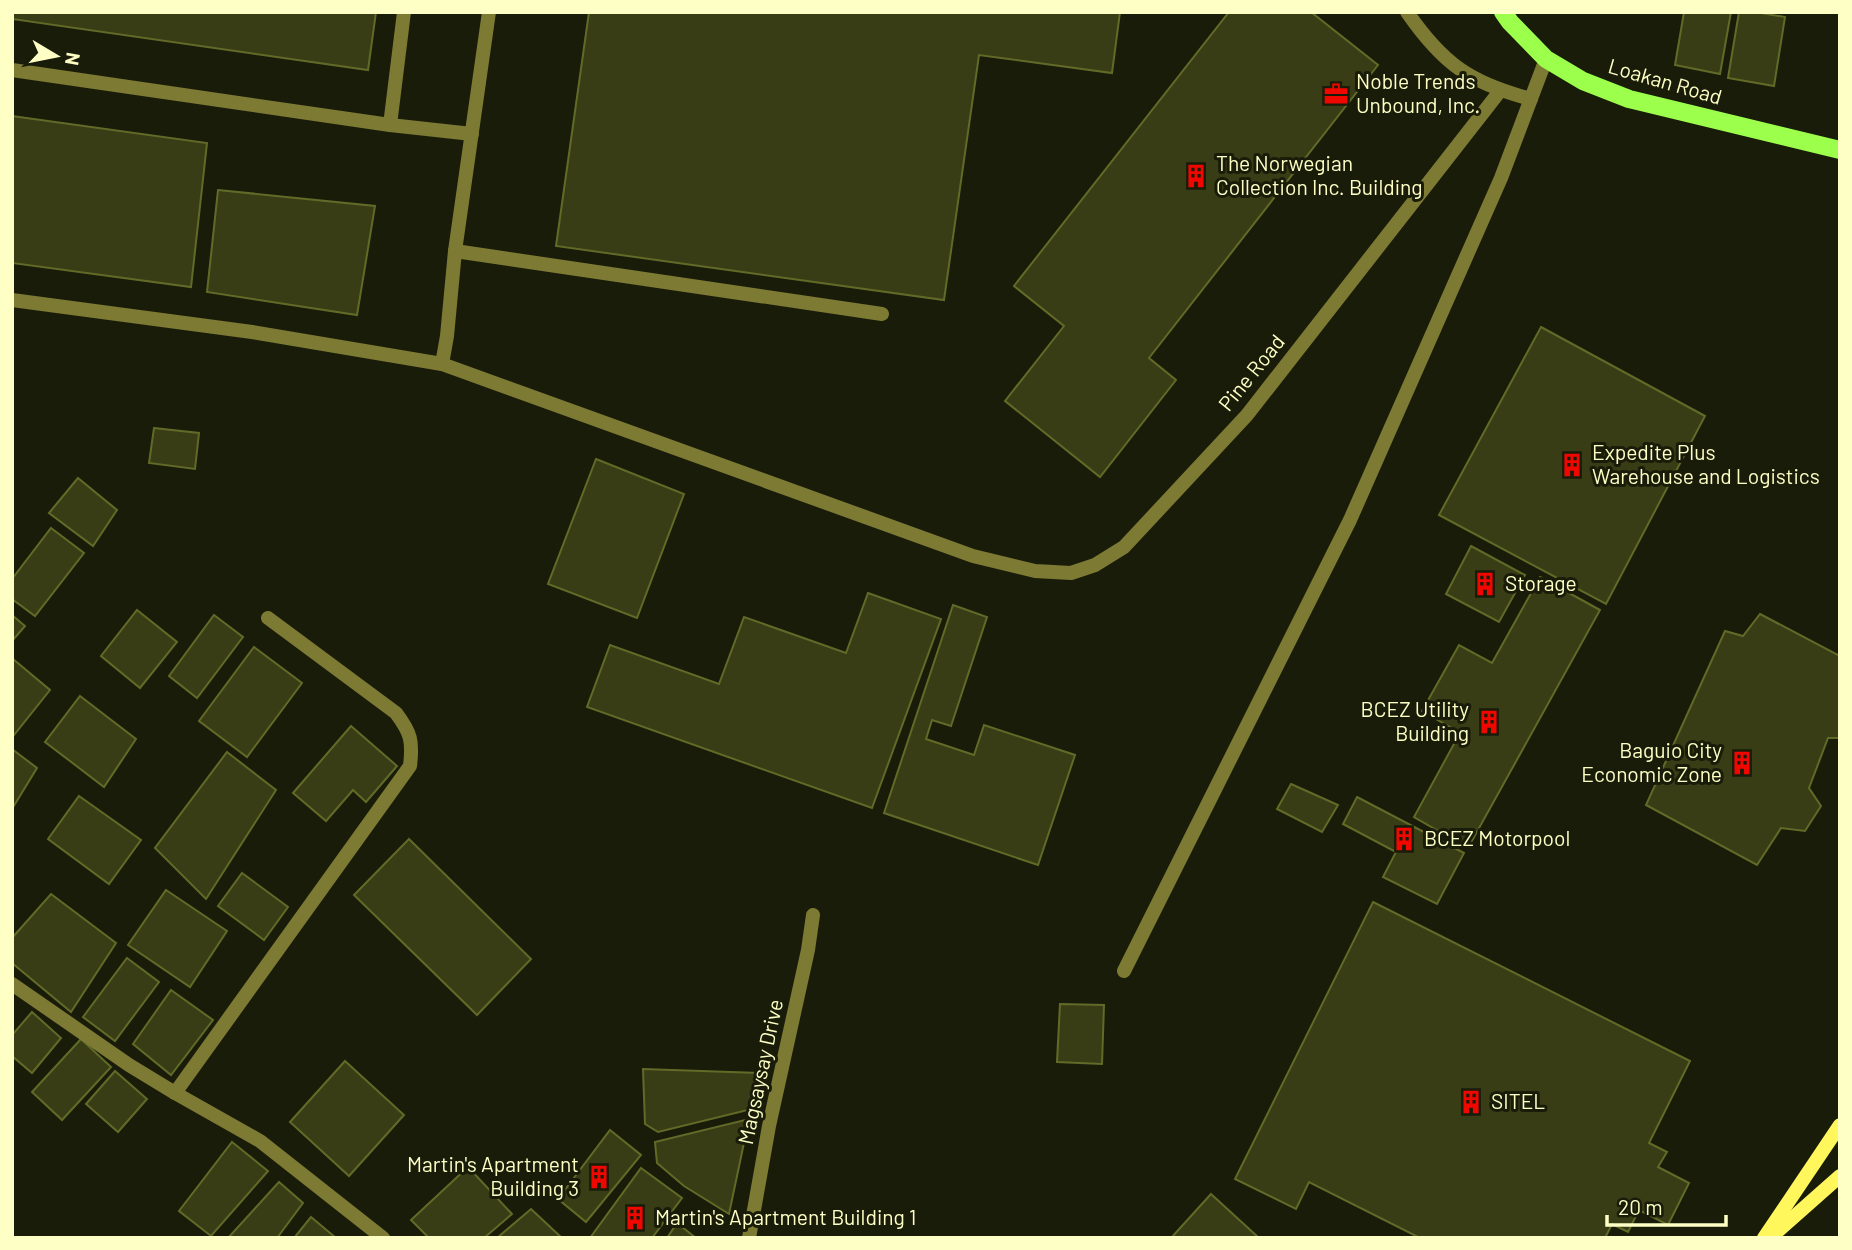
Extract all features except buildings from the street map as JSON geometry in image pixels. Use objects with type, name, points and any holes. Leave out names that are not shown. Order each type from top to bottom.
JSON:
[{"type":"main road","name":"Loakan Road","points":[[1503,12],[1546,59],[1583,81],[1629,99],[1840,150]]},
{"type":"main road","points":[[1764,1238],[1840,1125]]},
{"type":"main road","points":[[1770,1238],[1840,1176]]},
{"type":"street","points":[[390,125],[404,12]]},
{"type":"street","points":[[442,364],[489,12]]},
{"type":"street","points":[[1407,12],[1435,50],[1453,65],[1500,91],[1531,99]]},
{"type":"street","points":[[1124,971],[1350,520],[1501,178],[1546,59]]},
{"type":"street","points":[[12,70],[390,125],[472,134]]},
{"type":"street","name":"Pine Road","points":[[12,300],[252,332],[442,364],[973,556],[1035,570],[1071,573],[1095,565],[1124,547],[1247,415],[1500,91]]},
{"type":"street","points":[[455,251],[883,314]]},
{"type":"street","points":[[174,1093],[410,766],[412,746],[409,729],[396,712],[268,618]]},
{"type":"street","name":"Magsaysay Drive","points":[[749,1238],[769,1126],[808,950],[813,915]]},
{"type":"street","points":[[12,984],[129,1065],[260,1142],[383,1238]]},
{"type":"place","name":"Noble Trends Unbound, Inc.","points":[[1336,94]]},
{"type":"place","name":"The Norwegian Collection Inc. Building","points":[[1196,176]]},
{"type":"place","name":"Expedite Plus Warehouse and Logistics","points":[[1572,465]]},
{"type":"place","name":"Storage","points":[[1485,584]]},
{"type":"place","name":"BCEZ Utility Building","points":[[1489,722]]},
{"type":"place","name":"Baguio City Economic Zone","points":[[1742,763]]},
{"type":"place","name":"BCEZ Motorpool","points":[[1404,839]]},
{"type":"place","name":"SITEL","points":[[1471,1102]]},
{"type":"place","name":"Martin's Apartment Building 3","points":[[599,1177]]},
{"type":"place","name":"Martin's Apartment Building 1","points":[[635,1218]]}]
